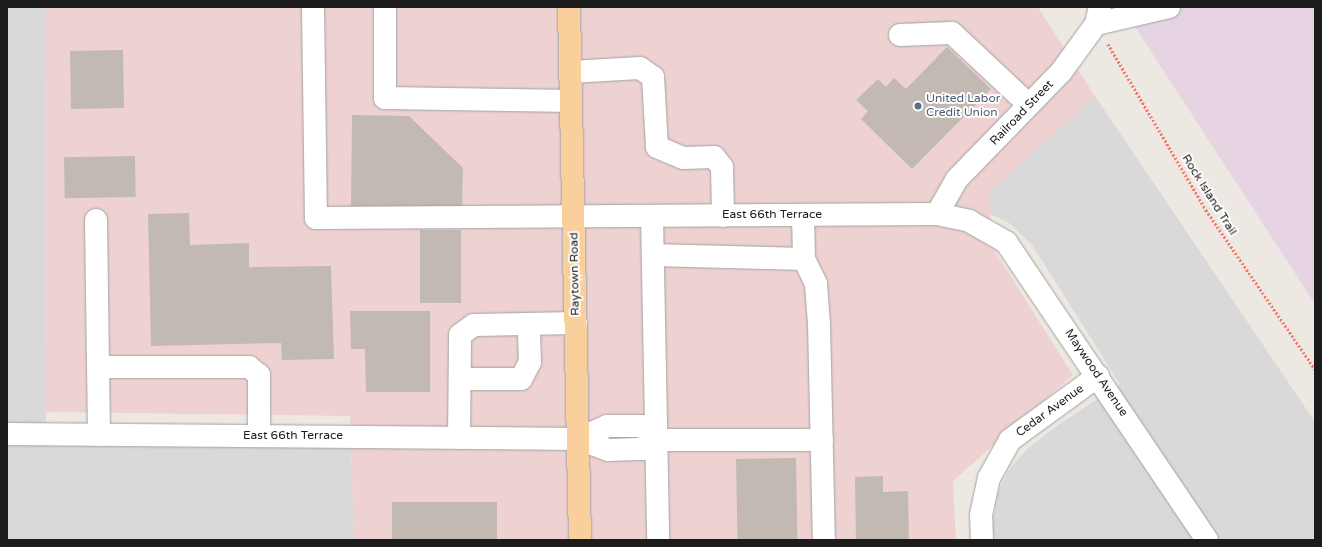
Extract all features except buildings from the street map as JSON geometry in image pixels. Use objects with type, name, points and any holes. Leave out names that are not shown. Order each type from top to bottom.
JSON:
[{"type":"main road","name":"Raytown Road","points":[[569,7],[580,540]]},
{"type":"street","name":"East 66th Terrace","points":[[313,7],[316,218],[937,214],[969,221]]},
{"type":"street","points":[[385,7],[385,98],[571,101]]},
{"type":"street","points":[[1097,19],[1169,7]]},
{"type":"street","name":"Railroad Street","points":[[937,214],[957,179],[1061,72],[1097,19]]},
{"type":"street","points":[[900,35],[952,33],[1029,106]]},
{"type":"street","points":[[571,72],[640,68],[653,77],[658,147],[683,158],[714,157],[722,168],[723,216]]},
{"type":"street","points":[[803,215],[804,259],[816,284],[824,540]]},
{"type":"street","points":[[652,216],[658,540]]},
{"type":"street","points":[[96,220],[99,435]]},
{"type":"street","name":"Maywood Avenue","points":[[969,221],[1006,242],[1098,376],[1207,540]]},
{"type":"street","points":[[653,255],[804,259]]},
{"type":"street","points":[[459,438],[460,335],[474,325],[576,323]]},
{"type":"street","points":[[460,379],[521,379],[530,362],[529,324]]},
{"type":"street","points":[[98,367],[249,367],[259,375],[259,436]]},
{"type":"street","name":"Cedar Avenue","points":[[982,540],[981,515],[989,478],[1010,440],[1098,376]]},
{"type":"street","points":[[578,438],[607,426],[642,426],[656,440],[822,440]]},
{"type":"street","name":"East 66th Terrace","points":[[7,434],[578,438]]},
{"type":"path","name":"Rock Island Trail","points":[[1097,19],[1206,210],[1315,369]]},
{"type":"shaded area","points":[[7,7],[45,7],[46,441],[351,445],[354,540],[7,540]]},
{"type":"shaded area","points":[[45,7],[1038,7],[1095,96],[990,192],[991,245],[1073,375],[953,481],[956,540],[354,540],[350,416],[46,412]]},
{"type":"shaded area","points":[[1122,7],[1315,7],[1315,304]]},
{"type":"shaded area","points":[[1095,96],[1315,422],[1315,540],[990,540],[998,492],[1009,469],[1028,448],[1058,425],[1120,384],[1032,245],[1009,223],[990,214],[990,192]]},
{"type":"place","name":"United Labor Credit Union","points":[[918,106]]}]
